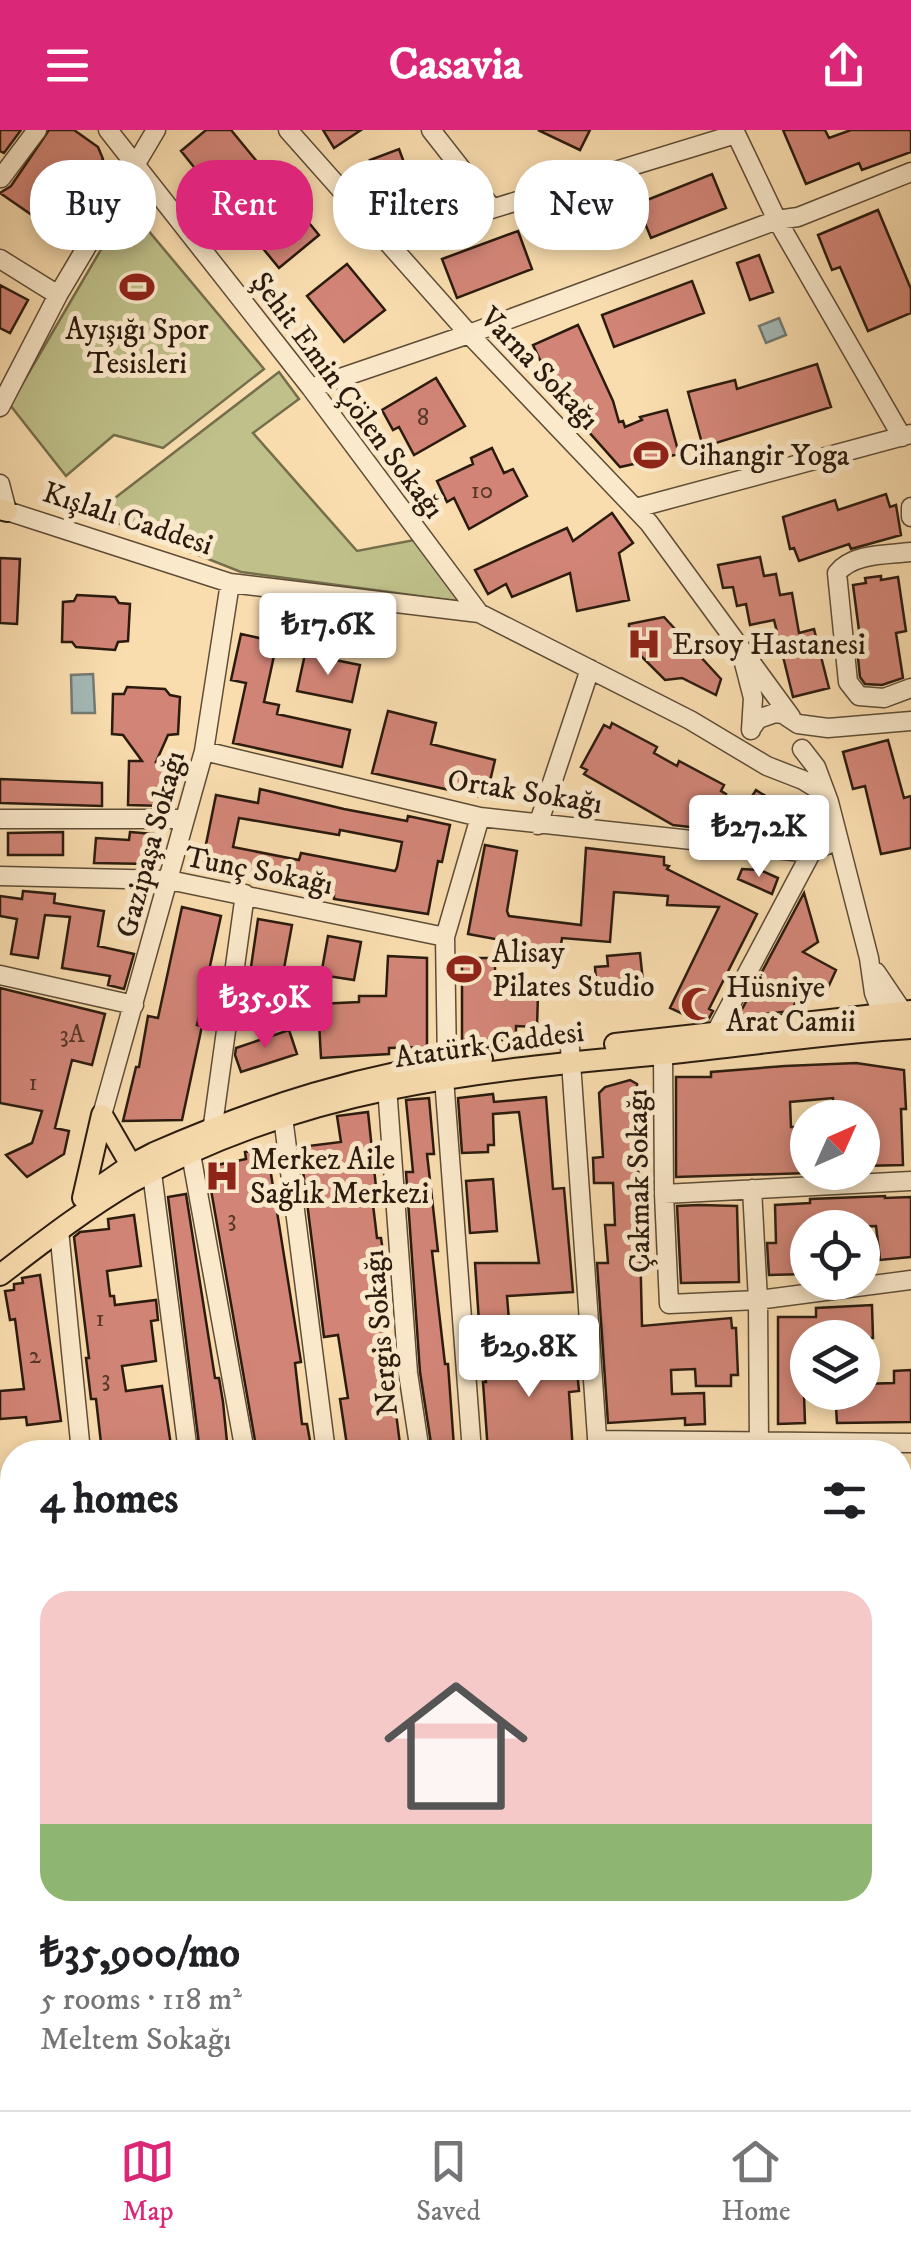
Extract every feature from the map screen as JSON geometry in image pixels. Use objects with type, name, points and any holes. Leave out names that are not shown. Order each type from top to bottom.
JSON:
[{"type":"main road","name":"Atatürk Caddesi","points":[[0,1258],[83,1198],[310,1092],[716,1034],[902,1020]]},
{"type":"main road","name":"Atatürk Caddesi","points":[[571,1055],[663,1054],[902,1020]]},
{"type":"main road","points":[[902,1020],[911,1046]]},
{"type":"main road","name":"Atatürk Caddesi","points":[[0,1275],[132,1174],[204,1142],[445,1071]]},
{"type":"main road","points":[[102,1115],[132,1174]]},
{"type":"main road","points":[[83,1198],[102,1115]]},
{"type":"street","points":[[2,178],[38,130]]},
{"type":"street","name":"Şehit Emin Çölen Sokağı","points":[[108,130],[132,160]]},
{"type":"street","points":[[137,160],[156,130]]},
{"type":"street","name":"Varna Sokağı","points":[[288,130],[333,180]]},
{"type":"street","points":[[432,130],[455,160]]},
{"type":"street","points":[[494,207],[736,134],[776,220],[907,436],[636,508]]},
{"type":"street","points":[[776,220],[791,208],[911,160]]},
{"type":"street","points":[[311,388],[776,220],[798,217],[911,172]]},
{"type":"street","name":"Şehit Emin Çölen Sokağı","points":[[156,191],[311,388],[478,613]]},
{"type":"street","points":[[0,406],[85,250]]},
{"type":"street","name":"Varna Sokağı","points":[[395,250],[468,334],[636,508],[794,720]]},
{"type":"street","points":[[0,259],[58,296]]},
{"type":"street","points":[[0,484],[4,510]]},
{"type":"street","points":[[911,507],[911,516]]},
{"type":"street","name":"Kışlalı Caddesi","points":[[4,510],[230,584],[478,613],[690,720],[754,757]]},
{"type":"street","points":[[911,552],[861,558],[845,563],[836,574],[848,682],[859,696],[884,698],[911,688]]},
{"type":"street","name":"Gazipaşa Sokağı","points":[[102,1115],[204,751],[230,584]]},
{"type":"street","points":[[742,653],[753,698],[748,745],[754,757],[816,788],[829,802]]},
{"type":"street","points":[[538,825],[590,670]]},
{"type":"street","points":[[752,728],[768,714],[784,714],[794,720],[839,728],[911,722]]},
{"type":"street","name":"Kışlalı Caddesi","points":[[690,720],[738,732],[752,728]]},
{"type":"street","points":[[794,720],[829,802],[869,958],[874,993],[902,1020]]},
{"type":"street","points":[[774,768],[789,764],[803,746],[839,728]]},
{"type":"street","name":"Ortak Sokağı","points":[[204,751],[480,817],[811,853]]},
{"type":"street","points":[[471,1440],[445,1071],[445,937],[480,817]]},
{"type":"street","points":[[0,819],[184,819]]},
{"type":"street","points":[[716,1034],[811,853],[838,839]]},
{"type":"street","name":"Tunç Sokağı","points":[[0,876],[169,880],[445,937]]},
{"type":"street","points":[[243,1440],[204,1142],[246,894]]},
{"type":"street","points":[[0,975],[134,1005]]},
{"type":"street","name":"Çakmak Sokağı","points":[[663,1054],[669,1304],[758,1300],[911,1280]]},
{"type":"street","points":[[571,1055],[597,1440]]},
{"type":"street","name":"Nergis Sokağı","points":[[387,1088],[408,1373],[418,1440]]},
{"type":"street","points":[[283,1117],[324,1440]]},
{"type":"street","points":[[132,1174],[186,1440]]},
{"type":"street","points":[[664,1194],[911,1182]]},
{"type":"street","points":[[752,1189],[759,1440]]},
{"type":"street","points":[[60,1230],[81,1440]]},
{"type":"green space","name":"Ayışığı Spor Tesisleri","points":[[156,240],[264,369],[163,448],[114,435],[66,476],[10,405],[101,250],[156,250]]},
{"type":"green space","points":[[279,372],[299,399],[253,433],[357,551],[414,540],[463,602],[241,572],[94,514]]},
{"type":"water","points":[[779,318],[786,335],[766,343],[759,326]]},
{"type":"water","points":[[93,674],[95,713],[72,713],[71,675]]},
{"type":"building","points":[[0,130],[21,130],[4,153],[0,151]]},
{"type":"building","points":[[49,130],[74,130],[98,147],[103,159],[30,160],[30,214],[0,193],[11,186]]},
{"type":"building","points":[[206,130],[231,130],[256,160],[188,160],[181,151]]},
{"type":"building","points":[[323,130],[361,130],[334,148]]},
{"type":"building","points":[[538,130],[590,130],[580,150]]},
{"type":"building","points":[[783,130],[825,130],[829,138],[851,130],[911,130],[911,152],[862,170],[859,163],[806,184]]},
{"type":"building","points":[[399,149],[403,160],[370,160]]},
{"type":"building","points":[[712,174],[726,208],[651,238],[649,199]]},
{"type":"building","points":[[878,210],[911,289],[911,313],[868,331],[840,267],[832,270],[818,235]]},
{"type":"building","points":[[514,232],[514,250],[525,250],[532,269],[457,298],[442,259],[466,250],[494,250],[494,240]]},
{"type":"building","points":[[264,250],[301,250],[279,268]]},
{"type":"building","points":[[759,255],[773,292],[750,300],[737,263]]},
{"type":"building","points":[[347,264],[385,310],[344,342],[307,296]]},
{"type":"building","points":[[692,281],[704,313],[614,347],[602,315]]},
{"type":"building","points":[[0,285],[28,300],[10,333],[0,328]]},
{"type":"building","points":[[578,325],[619,422],[623,421],[625,427],[642,420],[640,417],[667,410],[679,454],[620,467],[557,396],[533,345]]},
{"type":"building","points":[[817,364],[831,407],[703,447],[688,392],[735,380],[737,389]]},
{"type":"building","points":[[436,378],[465,426],[414,455],[399,427],[393,430],[382,410]]},
{"type":"building","points":[[492,448],[504,473],[513,469],[527,496],[469,529],[454,498],[447,502],[437,481],[473,464],[471,458]]},
{"type":"building","points":[[886,494],[890,507],[896,505],[901,535],[851,549],[849,544],[799,561],[794,548],[790,549],[783,517],[835,500],[838,510]]},
{"type":"building","points":[[612,513],[633,543],[619,553],[629,600],[577,611],[570,573],[512,597],[506,584],[488,594],[475,570],[567,528],[573,541]]},
{"type":"building","points":[[760,557],[764,576],[776,574],[780,595],[792,593],[799,633],[814,629],[829,688],[793,697],[774,620],[750,625],[746,604],[737,606],[733,587],[723,588],[718,565]]},
{"type":"building","points":[[0,558],[20,559],[17,624],[0,623]]},
{"type":"building","points":[[881,576],[881,580],[898,577],[906,631],[896,633],[903,678],[882,685],[865,684],[860,677],[853,585]]},
{"type":"building","points":[[77,595],[115,597],[119,603],[130,604],[128,641],[118,642],[115,650],[62,642],[63,602],[74,601]]},
{"type":"building","points":[[664,617],[721,679],[716,695],[682,678],[665,680],[629,644],[629,624]]},
{"type":"building","points":[[241,634],[277,642],[264,702],[279,705],[277,714],[350,730],[342,767],[233,743],[246,683],[231,680]]},
{"type":"building","points":[[305,654],[360,665],[352,702],[297,691]]},
{"type":"building","points":[[127,687],[165,689],[180,697],[178,734],[168,735],[156,762],[165,762],[164,806],[128,805],[129,761],[142,761],[123,735],[112,734],[113,694],[124,694]]},
{"type":"building","points":[[388,711],[436,723],[431,744],[495,760],[486,798],[372,773]]},
{"type":"building","points":[[612,723],[657,747],[654,753],[677,766],[679,761],[724,785],[721,791],[726,794],[707,829],[673,825],[584,774],[587,770],[581,767],[604,725],[610,728]]},
{"type":"building","points":[[888,740],[904,798],[911,796],[911,848],[881,854],[865,786],[853,789],[843,752]]},
{"type":"building","points":[[0,779],[102,783],[102,806],[0,803]]},
{"type":"building","points":[[260,789],[407,821],[408,816],[450,825],[442,862],[438,861],[428,914],[334,899],[334,895],[288,886],[289,882],[201,869],[216,795],[258,803]],"holes":[[[239,818],[339,835],[340,830],[402,842],[395,871],[301,853],[299,860],[233,847]]]},
{"type":"building","points":[[756,790],[770,799],[761,813],[747,804]]},
{"type":"building","points":[[772,810],[788,819],[796,839],[757,835]]},
{"type":"building","points":[[63,832],[63,855],[8,855],[8,833]]},
{"type":"building","points":[[130,832],[153,834],[150,864],[94,863],[96,838],[129,840]]},
{"type":"building","points":[[485,845],[517,851],[509,916],[581,925],[586,848],[664,857],[667,869],[757,914],[709,1009],[713,1011],[708,1020],[698,1021],[670,1008],[719,907],[667,905],[668,896],[614,892],[610,942],[562,938],[560,951],[468,934]]},
{"type":"building","points":[[742,869],[760,870],[778,878],[772,894],[738,879]]},
{"type":"building","points":[[23,891],[55,894],[54,903],[104,911],[98,946],[134,954],[124,989],[108,985],[110,976],[62,968],[70,917],[45,915],[38,958],[11,954],[17,919],[0,916],[0,896],[22,899]]},
{"type":"building","points":[[804,893],[818,942],[803,952],[836,970],[825,994],[812,988],[809,996],[801,992],[791,1011],[745,1016],[740,1013]]},
{"type":"building","points":[[182,907],[221,916],[197,1025],[202,1026],[182,1120],[123,1121],[139,1067],[148,1016],[158,1018]]},
{"type":"building","points":[[258,919],[292,925],[283,974],[292,975],[285,1015],[245,1008]]},
{"type":"building","points":[[328,936],[361,942],[354,980],[321,975]]},
{"type":"building","points":[[640,953],[644,991],[597,995],[595,967],[608,966],[607,956]]},
{"type":"building","points":[[388,956],[427,958],[427,1047],[389,1048],[389,1054],[321,1058],[318,1004],[359,1002],[359,996],[386,996]]},
{"type":"building","points":[[462,958],[495,958],[495,981],[516,981],[516,994],[538,994],[537,1027],[516,1026],[516,1040],[488,1040],[488,1047],[462,1048]]},
{"type":"building","points":[[0,988],[105,1014],[92,1065],[72,1060],[55,1128],[69,1131],[64,1154],[27,1177],[6,1155],[32,1143],[42,1111],[0,1103]]},
{"type":"building","points":[[289,1030],[297,1054],[241,1072],[236,1048]]},
{"type":"building","points":[[856,1063],[904,1070],[903,1165],[880,1166],[880,1100],[790,1100],[790,1174],[676,1177],[676,1077],[711,1077],[711,1072]]},
{"type":"building","points":[[630,1080],[637,1084],[636,1124],[632,1123],[638,1156],[642,1326],[731,1318],[732,1328],[736,1328],[738,1375],[731,1375],[731,1386],[696,1386],[695,1369],[671,1370],[672,1394],[704,1393],[705,1424],[685,1425],[685,1418],[608,1423],[597,1263],[608,1263],[605,1225],[615,1225],[613,1183],[594,1183],[593,1158],[603,1157],[599,1093],[605,1087]]},
{"type":"building","points":[[493,1094],[494,1102],[546,1097],[553,1189],[564,1188],[573,1292],[507,1296],[509,1320],[479,1322],[475,1263],[539,1263],[519,1112],[493,1114],[494,1145],[488,1145],[488,1152],[462,1153],[458,1098]]},
{"type":"building","points":[[429,1098],[434,1154],[427,1154],[438,1251],[432,1251],[448,1364],[453,1440],[430,1440],[420,1372],[406,1172],[413,1172],[406,1100]]},
{"type":"building","points":[[368,1112],[376,1187],[371,1188],[387,1279],[379,1280],[399,1440],[346,1440],[340,1399],[348,1398],[338,1335],[324,1337],[300,1147],[341,1142],[337,1116]]},
{"type":"building","points":[[267,1149],[301,1362],[295,1363],[302,1424],[307,1424],[310,1440],[255,1440],[207,1167],[246,1159],[245,1152]]},
{"type":"building","points":[[493,1179],[497,1231],[470,1233],[466,1181]]},
{"type":"building","points":[[186,1194],[227,1440],[198,1440],[168,1197]]},
{"type":"building","points":[[911,1197],[911,1257],[880,1260],[880,1210],[790,1210],[790,1274],[769,1275],[767,1243],[776,1243],[775,1205],[810,1203],[810,1199]]},
{"type":"building","points":[[677,1206],[737,1206],[739,1282],[681,1283]]},
{"type":"building","points":[[134,1215],[141,1266],[107,1271],[115,1305],[156,1300],[158,1320],[151,1321],[156,1361],[122,1366],[126,1391],[162,1386],[170,1440],[101,1440],[96,1399],[91,1399],[74,1237],[80,1232],[109,1229],[108,1219]]},
{"type":"building","points":[[40,1275],[61,1421],[27,1425],[26,1417],[0,1419],[0,1391],[24,1389],[15,1319],[10,1320],[5,1291],[14,1290],[14,1284],[23,1283],[22,1278]]},
{"type":"building","points":[[872,1305],[872,1320],[790,1320],[790,1410],[805,1410],[805,1423],[778,1424],[778,1317],[816,1317],[816,1308]]},
{"type":"building","points":[[528,1347],[529,1355],[575,1350],[579,1391],[569,1392],[572,1440],[487,1440],[484,1349]]},
{"type":"building","points":[[911,1370],[911,1422],[837,1423],[836,1410],[880,1410],[880,1383],[894,1383],[894,1371]]},
{"type":"place","name":"Ayışığı Spor Tesisleri","points":[[137,287]]},
{"type":"place","name":"Cihangir Yoga","points":[[651,455]]},
{"type":"place","name":"Ersoy Hastanesi","points":[[644,644]]},
{"type":"place","name":"Alisay Pilates Studio","points":[[464,969]]},
{"type":"place","name":"Hüsniye Arat Camii","points":[[698,1004]]},
{"type":"place","name":"Merkez Aile Sağlık Merkezi","points":[[222,1176]]}]
